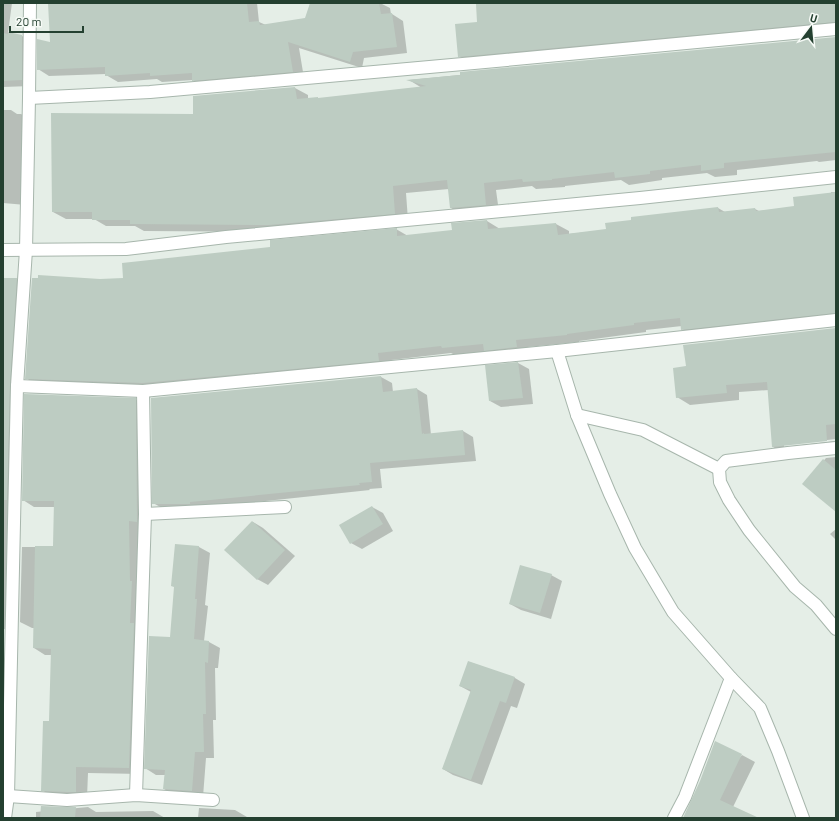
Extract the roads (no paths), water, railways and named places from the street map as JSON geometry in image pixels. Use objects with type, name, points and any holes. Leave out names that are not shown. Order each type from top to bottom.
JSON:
[{"type":"street","points":[[5,818],[8,796],[17,386],[26,250],[30,3]]},
{"type":"street","points":[[29,98],[150,92],[836,30]]},
{"type":"street","points":[[3,250],[126,248],[234,236],[640,198],[836,177]]},
{"type":"street","points":[[17,386],[143,391],[556,351],[836,320]]},
{"type":"street","points":[[556,351],[577,415],[610,494],[635,548],[673,612],[731,678],[760,708],[803,818]]},
{"type":"street","points":[[136,795],[145,514],[143,391]]},
{"type":"street","points":[[577,415],[643,430],[720,469]]},
{"type":"street","points":[[836,448],[726,461],[720,469],[720,482],[729,500],[749,530],[795,587],[816,605],[836,629]]},
{"type":"street","points":[[145,514],[285,507]]},
{"type":"street","points":[[674,818],[685,797],[731,678]]},
{"type":"street","points":[[8,796],[67,800],[136,795],[213,800]]}]
